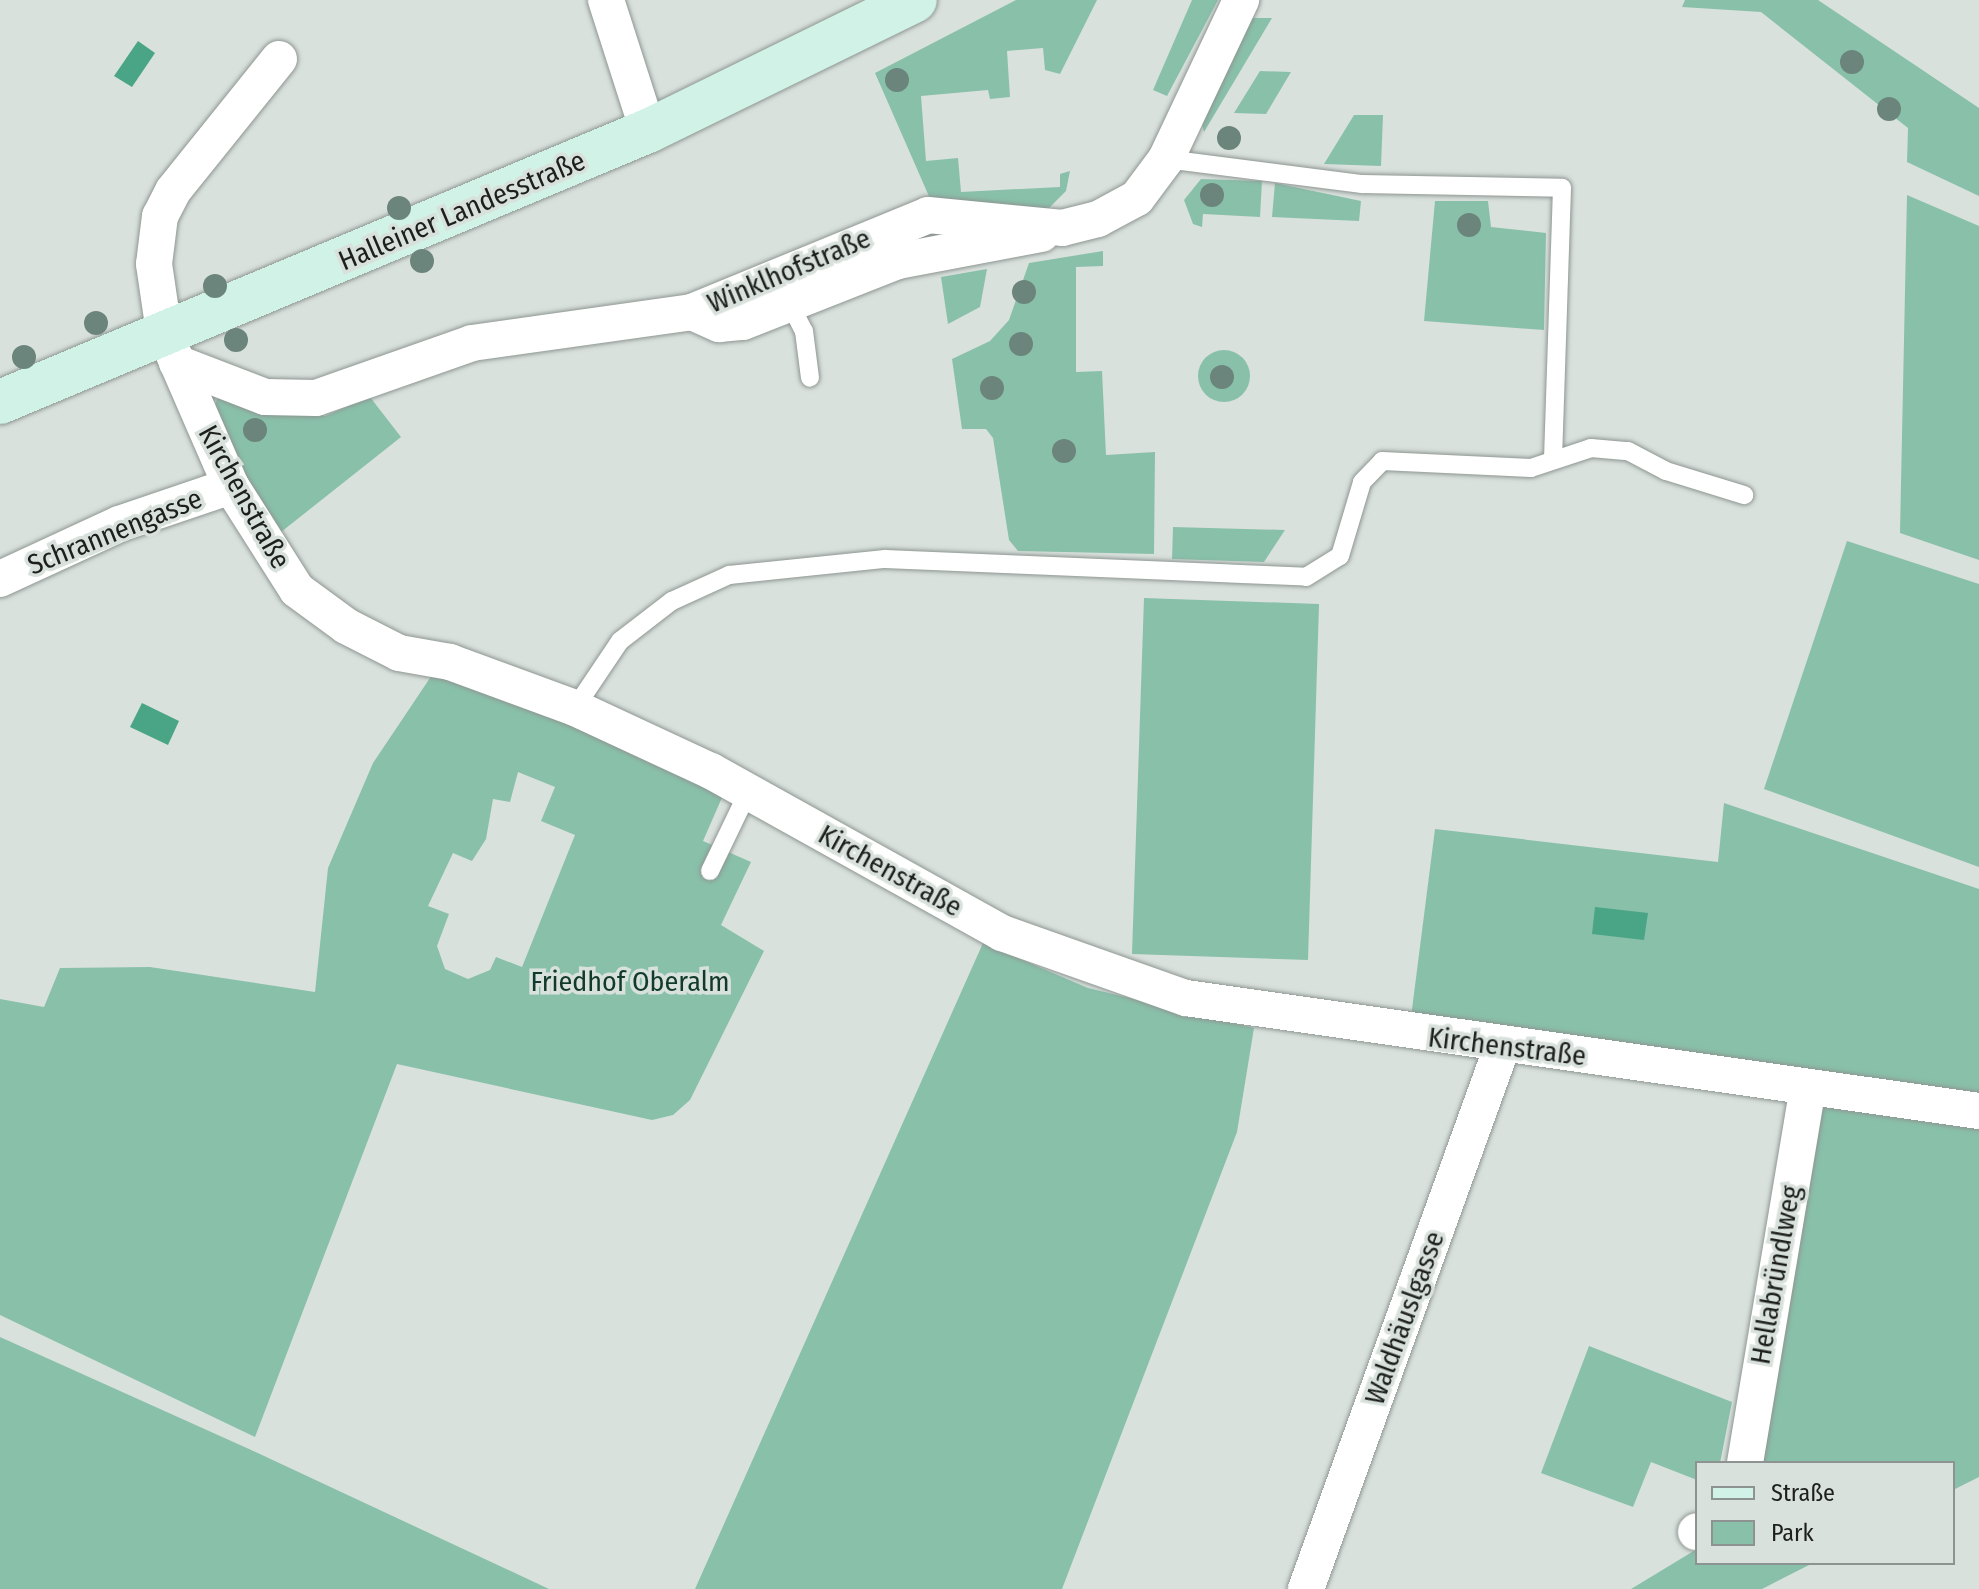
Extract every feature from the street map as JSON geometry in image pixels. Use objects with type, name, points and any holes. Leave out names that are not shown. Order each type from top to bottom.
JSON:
[{"type":"main road","name":"Halleiner Landesstraße","points":[[0,402],[170,348],[648,131],[915,0]]},
{"type":"street","points":[[606,0],[648,131]]},
{"type":"street","name":"Winklhofstraße","points":[[170,348],[265,397],[316,398],[472,343],[692,312],[928,215],[1062,228],[1137,198],[1166,159],[1241,0]]},
{"type":"street","name":"Kirchenstraße","points":[[279,59],[160,216],[154,264],[170,348],[231,486],[287,578],[346,626],[399,653],[450,662],[575,708],[748,792],[1002,933],[1120,977],[1263,1013],[1979,1111]]},
{"type":"street","points":[[692,312],[719,324],[790,304],[898,261],[1062,228]]},
{"type":"street","name":"Schrannengasse","points":[[0,579],[119,524],[231,486]]},
{"type":"street","name":"Waldhäuslgasse","points":[[1306,1589],[1502,1047]]},
{"type":"street","name":"Hellabründlweg","points":[[1745,1461],[1808,1088]]},
{"type":"lane","points":[[1166,159],[1362,184],[1562,188],[1553,460]]},
{"type":"lane","points":[[790,304],[804,331],[810,378]]},
{"type":"lane","points":[[575,708],[620,641],[672,601],[729,575],[885,559],[1306,577],[1340,556],[1362,482],[1382,461],[1531,468],[1591,448],[1628,451],[1666,471],[1744,495]]},
{"type":"lane","points":[[710,871],[748,792]]},
{"type":"green space","points":[[1016,0],[1097,0],[1060,74],[1045,70],[1043,48],[1007,51],[1010,97],[990,99],[988,90],[921,96],[926,161],[958,158],[961,192],[1060,187],[1060,174],[1070,171],[1066,191],[1049,208],[935,210],[875,73]]},
{"type":"green space","points":[[1192,0],[1218,0],[1167,96],[1153,90]]},
{"type":"green space","points":[[1685,0],[1818,0],[1979,108],[1979,196],[1907,162],[1908,128],[1761,12],[1682,7]]},
{"type":"green space","points":[[1251,18],[1272,18],[1204,132],[1201,120]]},
{"type":"green space","points":[[1260,71],[1291,72],[1266,114],[1234,113]]},
{"type":"green space","points":[[1354,115],[1383,115],[1381,166],[1324,164]]},
{"type":"green space","points":[[1201,179],[1262,181],[1260,217],[1203,214],[1202,227],[1193,224],[1184,200]]},
{"type":"green space","points":[[1275,183],[1361,201],[1359,221],[1272,217]]},
{"type":"green space","points":[[1907,195],[1979,226],[1979,560],[1900,533]]},
{"type":"green space","points":[[1435,201],[1488,201],[1491,227],[1546,233],[1544,330],[1424,321]]},
{"type":"green space","points":[[1103,251],[1103,266],[1076,267],[1076,372],[1102,371],[1106,455],[1155,452],[1154,554],[1018,551],[1009,540],[993,438],[986,429],[962,429],[952,359],[990,341],[1009,320],[1029,263]]},
{"type":"green space","points":[[987,269],[980,307],[948,324],[941,277]]},
{"type":"green space","points":[[1224,350],[1242,358],[1250,376],[1242,394],[1224,402],[1206,394],[1198,376],[1206,358]]},
{"type":"green space","points":[[218,396],[325,416],[370,397],[401,437],[276,536],[211,418]]},
{"type":"green space","points":[[1173,527],[1285,530],[1264,562],[1172,559]]},
{"type":"green space","points":[[1847,541],[1979,584],[1979,867],[1764,789]]},
{"type":"green space","points":[[1144,598],[1319,604],[1308,960],[1132,954]]},
{"type":"green space","name":"Friedhof Oberalm","points":[[434,672],[504,695],[724,793],[703,841],[751,862],[721,925],[764,951],[690,1100],[673,1115],[652,1120],[397,1064],[255,1437],[0,1315],[0,999],[44,1007],[60,968],[150,967],[315,992],[328,868],[373,763]],"holes":[[[518,772],[555,787],[541,821],[575,835],[522,967],[496,957],[490,970],[468,979],[445,969],[437,946],[449,914],[428,906],[453,853],[472,861],[486,839],[493,799],[510,802]]]},
{"type":"green space","points":[[1724,803],[1979,889],[1979,1097],[1411,1017],[1435,829],[1718,862]]},
{"type":"green space","points":[[983,943],[1088,988],[1254,1028],[1237,1132],[1062,1589],[695,1589]]},
{"type":"green space","points":[[1816,1107],[1979,1116],[1979,1477],[1955,1489],[1955,1461],[1751,1461]]},
{"type":"green space","points":[[0,1337],[249,1449],[549,1589],[0,1589]]},
{"type":"green space","points":[[1589,1346],[1732,1402],[1720,1461],[1695,1461],[1695,1479],[1651,1462],[1633,1507],[1541,1473]]},
{"type":"green space","points":[[1695,1550],[1695,1565],[1809,1565],[1762,1589],[1631,1589]]},
{"type":"shaded area","points":[[138,41],[155,53],[132,87],[114,76]]},
{"type":"shaded area","points":[[142,703],[179,721],[168,745],[130,727]]},
{"type":"shaded area","points":[[1595,907],[1648,913],[1644,940],[1592,934]]}]
